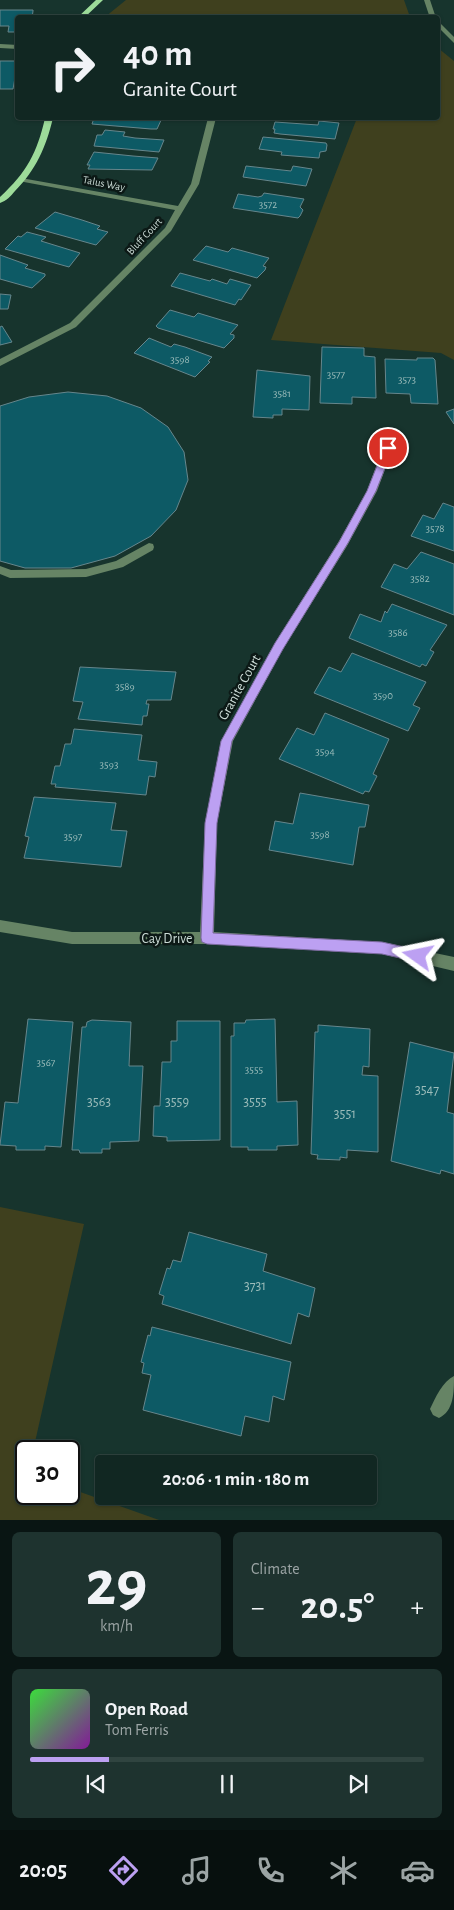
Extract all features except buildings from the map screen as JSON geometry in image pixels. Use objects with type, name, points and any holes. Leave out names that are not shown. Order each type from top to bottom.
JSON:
[{"type":"main road","points":[[83,15],[100,0]]},
{"type":"main road","points":[[0,201],[24,180],[44,147],[49,120]]},
{"type":"street","points":[[427,0],[432,15]]},
{"type":"street","points":[[440,25],[454,41]]},
{"type":"street","points":[[0,46],[15,47]]},
{"type":"street","name":"Bluff Court","points":[[0,362],[73,325],[168,229],[195,184],[211,120]]},
{"type":"street","name":"Talus Way","points":[[24,180],[181,209]]},
{"type":"street","name":"Granite Court","points":[[207,938],[211,823],[227,741],[279,646],[343,543],[372,491],[388,448]]},
{"type":"street","points":[[0,570],[10,574],[86,573],[118,564],[149,547]]},
{"type":"street","name":"Cay Drive","points":[[0,926],[72,938],[207,938],[382,948],[454,964]]},
{"type":"street","points":[[439,1409],[454,1385]]},
{"type":"green space","points":[[126,0],[404,0],[409,15],[107,15]]},
{"type":"green space","points":[[440,50],[454,61],[454,360],[441,353],[271,340],[356,120],[440,120]]},
{"type":"green space","points":[[0,1207],[84,1224],[35,1440],[15,1440],[15,1505],[80,1505],[80,1492],[95,1497],[95,1505],[117,1505],[159,1520],[0,1520]]},
{"type":"route","points":[[388,448],[372,491],[343,543],[279,646],[227,741],[211,823],[207,938],[382,948],[418,956]]}]
